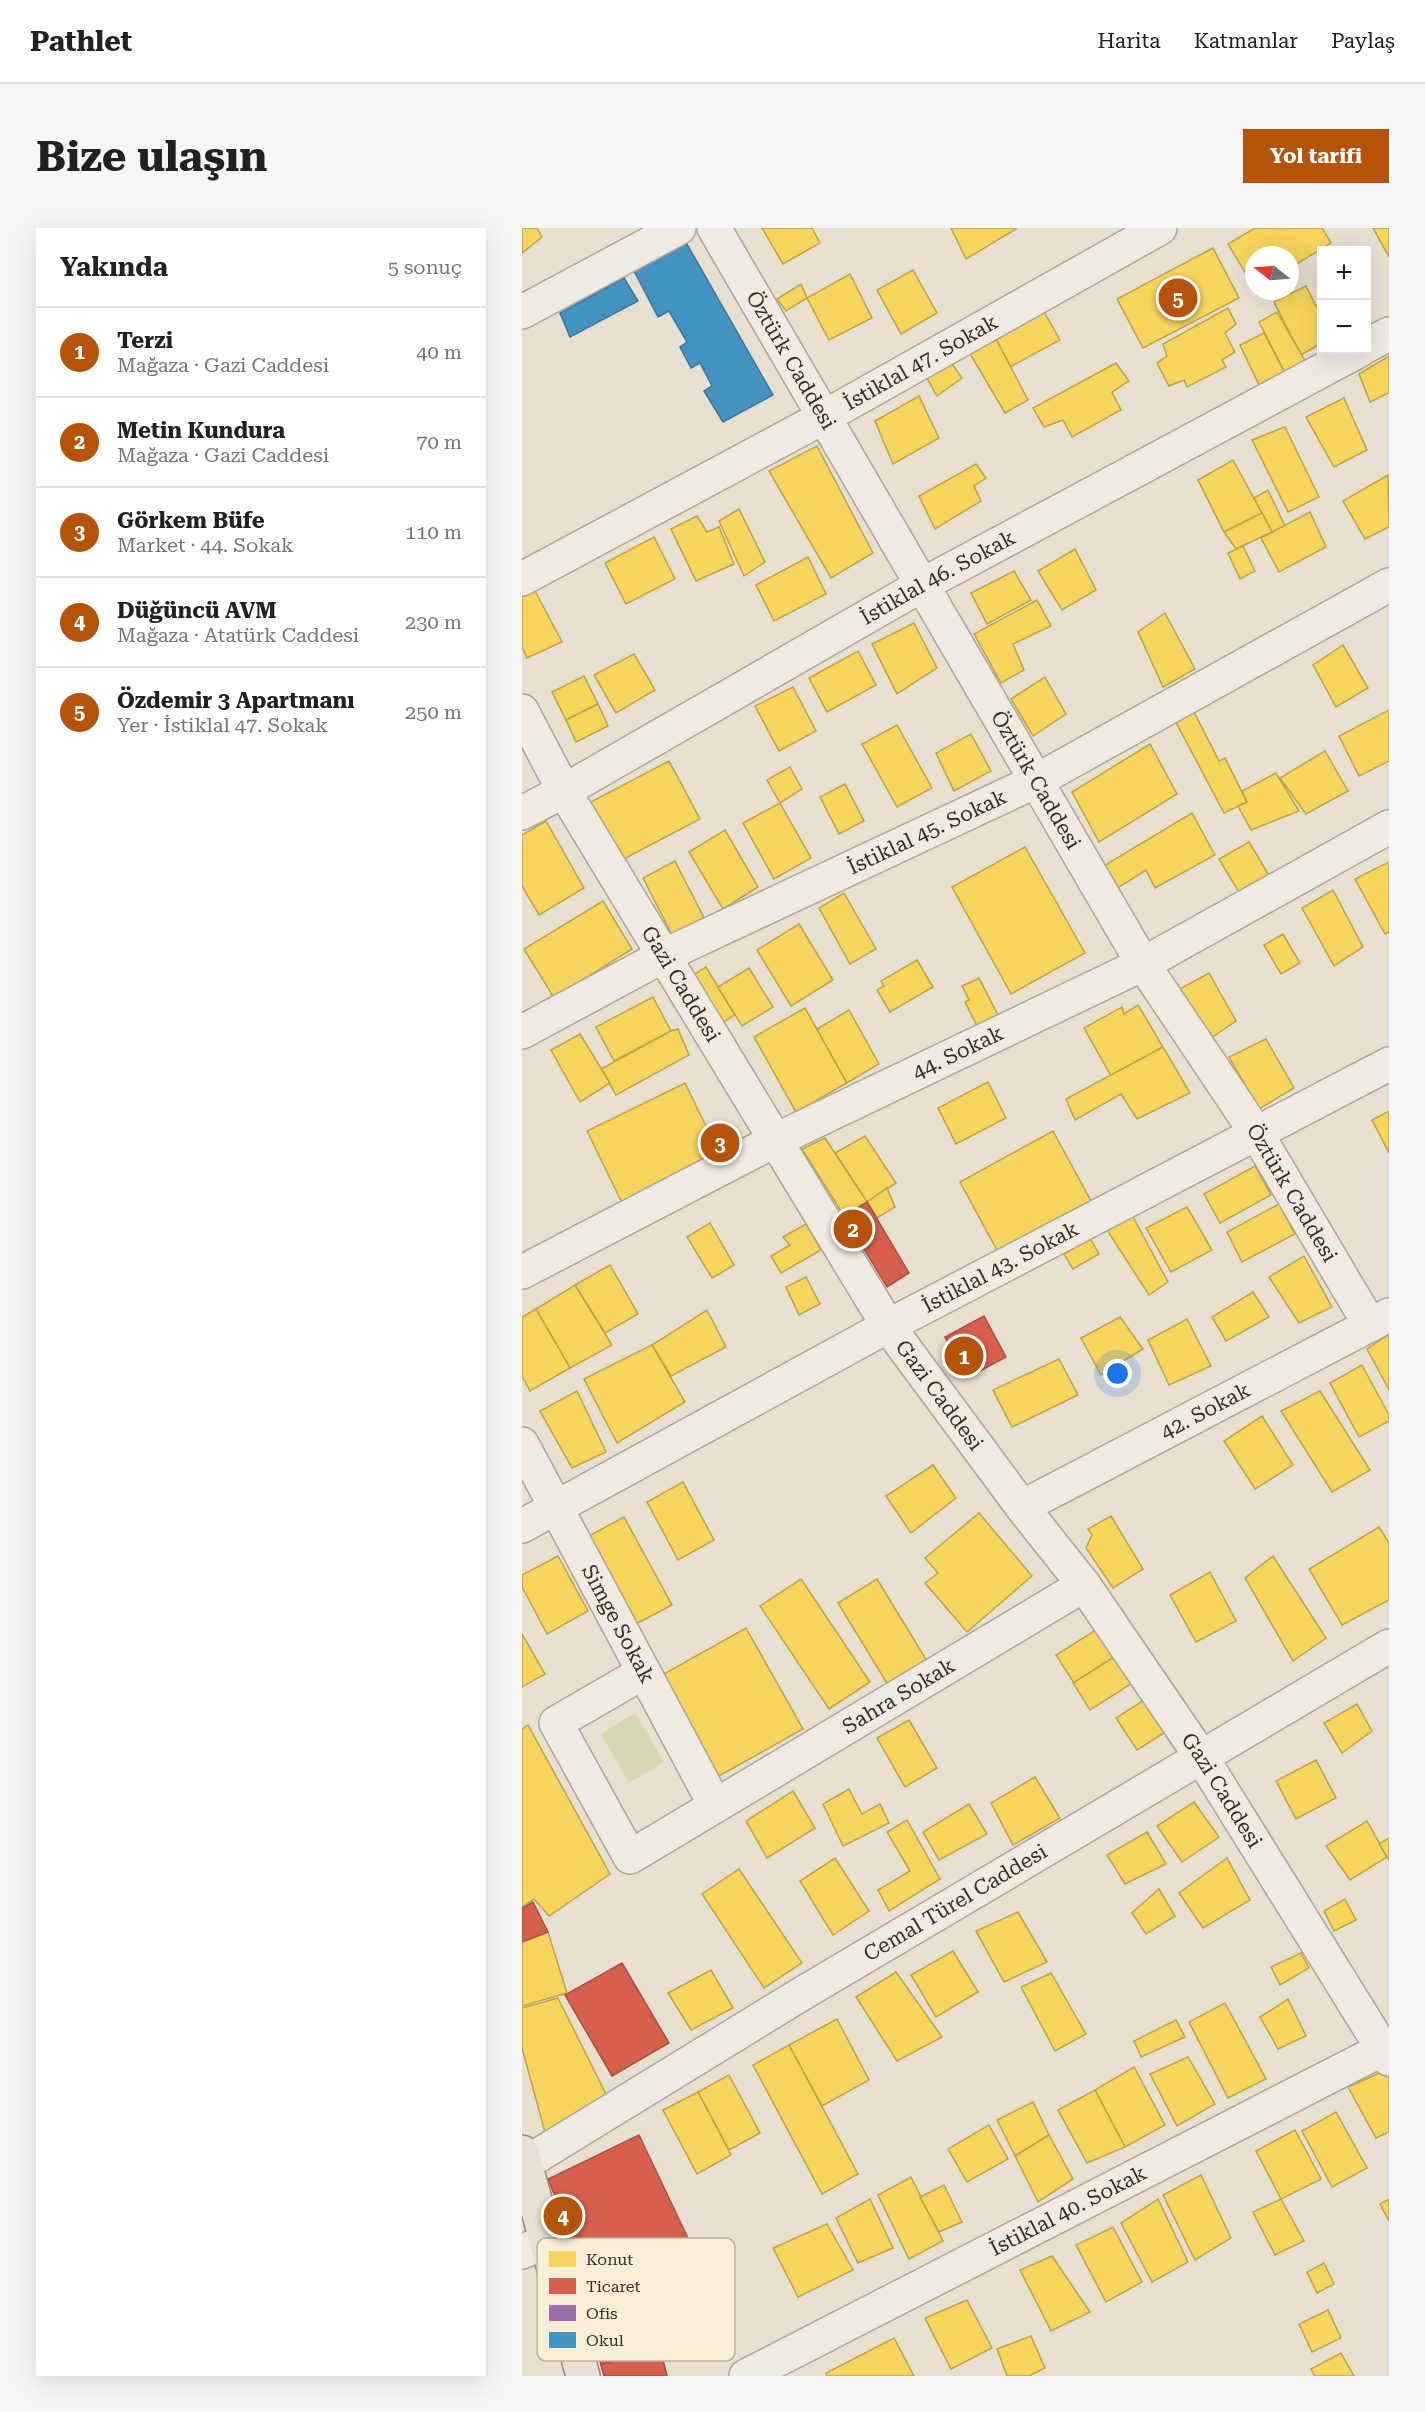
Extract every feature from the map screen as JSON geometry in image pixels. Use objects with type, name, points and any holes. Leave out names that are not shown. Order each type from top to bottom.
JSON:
[{"type":"main road","points":[[524,2158],[535,2246]]},
{"type":"main road","points":[[577,2361],[583,2376]]},
{"type":"street","points":[[522,312],[679,228]]},
{"type":"street","name":"Öztürk Caddesi","points":[[714,228],[1143,964],[1380,1320]]},
{"type":"street","name":"İstiklal 47. Sokak","points":[[522,579],[824,417],[1160,228]]},
{"type":"street","points":[[1371,343],[1389,334]]},
{"type":"street","name":"İstiklal 46. Sokak","points":[[522,813],[922,585],[1353,354]]},
{"type":"street","name":"İstiklal 45. Sokak","points":[[522,1032],[663,956],[1036,781],[1389,585]]},
{"type":"street","name":"Gazi Caddesi","points":[[522,711],[564,791],[888,1326],[1084,1585],[1202,1758],[1387,2051]]},
{"type":"street","name":"44. Sokak","points":[[522,1272],[776,1140],[1143,964],[1389,827]]},
{"type":"street","name":"İstiklal 43. Sokak","points":[[522,1526],[888,1326],[1389,1064]]},
{"type":"street","name":"42. Sokak","points":[[1022,1506],[1380,1320]]},
{"type":"street","name":"Simge Sokak","points":[[522,1444],[715,1805]]},
{"type":"street","name":"Sahra Sokak","points":[[644,1672],[556,1723],[630,1857],[1084,1585]]},
{"type":"street","name":"Cemal Türel Caddesi","points":[[524,2158],[1389,1646]]},
{"type":"street","name":"İstiklal 40. Sokak","points":[[746,2376],[1387,2051]]},
{"type":"green space","points":[[635,1713],[664,1762],[629,1783],[601,1734]]},
{"type":"building: Konut","points":[[522,228],[537,228],[542,237],[522,253]]},
{"type":"building: Konut","points":[[762,228],[812,228],[820,243],[783,264]]},
{"type":"building: Konut","points":[[951,228],[1015,228],[1016,229],[966,259]]},
{"type":"building: Konut","points":[[1255,228],[1322,228],[1331,243],[1326,246],[1317,246],[1317,252],[1299,263],[1299,246],[1245,246],[1245,272],[1228,244]]},
{"type":"building: Konut","points":[[1373,228],[1389,228],[1389,257]]},
{"type":"building: Konut","points":[[1213,248],[1239,298],[1143,348],[1117,299]]},
{"type":"building: Konut","points":[[913,270],[937,313],[901,334],[877,290]]},
{"type":"building: Konut","points":[[850,274],[872,318],[829,340],[807,298]]},
{"type":"building: Konut","points":[[801,284],[807,298],[786,311],[777,299]]},
{"type":"building: Konut","points":[[1306,286],[1317,308],[1317,346],[1301,355],[1274,302],[1299,300],[1299,290]]},
{"type":"building: Konut","points":[[1228,308],[1236,324],[1225,333],[1235,352],[1222,360],[1226,367],[1187,387],[1184,380],[1169,386],[1157,363],[1167,356],[1163,344]]},
{"type":"building: Konut","points":[[1043,310],[1060,340],[1010,367],[995,337]]},
{"type":"building: Konut","points":[[1277,312],[1308,366],[1287,377],[1259,322]]},
{"type":"building: Konut","points":[[1264,333],[1287,377],[1261,389],[1240,345]]},
{"type":"building: Konut","points":[[995,337],[1028,400],[1005,413],[969,352]]},
{"type":"building: Konut","points":[[1389,356],[1389,393],[1370,402],[1359,374]]},
{"type":"building: Konut","points":[[950,361],[962,378],[937,396],[924,373]]},
{"type":"building: Konut","points":[[1116,363],[1129,381],[1112,392],[1121,410],[1072,437],[1063,420],[1044,427],[1033,408]]},
{"type":"building: Konut","points":[[919,396],[939,438],[893,464],[875,421]]},
{"type":"building: Konut","points":[[1344,398],[1367,450],[1334,467],[1306,417]]},
{"type":"building: Konut","points":[[1285,427],[1319,497],[1288,512],[1252,440]]},
{"type":"building: Konut","points":[[817,446],[873,553],[831,578],[769,471]]},
{"type":"building: Konut","points":[[1233,460],[1262,513],[1224,532],[1198,480]]},
{"type":"building: Konut","points":[[976,464],[986,478],[974,486],[981,501],[935,529],[919,496]]},
{"type":"building: Konut","points":[[1388,475],[1389,527],[1365,539],[1343,501]]},
{"type":"building: Konut","points":[[1268,490],[1285,526],[1272,532],[1254,498]]},
{"type":"building: Konut","points":[[739,509],[765,562],[744,576],[719,521]]},
{"type":"building: Konut","points":[[1310,512],[1326,547],[1279,572],[1261,538]]},
{"type":"building: Konut","points":[[1262,513],[1272,532],[1236,549],[1224,532]]},
{"type":"building: Konut","points":[[697,516],[707,532],[719,527],[734,564],[696,581],[671,529]]},
{"type":"building: Konut","points":[[654,537],[675,579],[626,604],[605,563]]},
{"type":"building: Konut","points":[[1243,546],[1255,571],[1240,579],[1228,553]]},
{"type":"building: Konut","points":[[1075,549],[1096,590],[1062,610],[1038,571]]},
{"type":"building: Konut","points":[[808,557],[826,594],[774,621],[756,585]]},
{"type":"building: Konut","points":[[1014,571],[1031,600],[987,624],[971,593]]},
{"type":"building: Konut","points":[[534,589],[562,642],[527,658],[522,647],[522,596]]},
{"type":"building: Konut","points":[[1037,600],[1051,626],[1013,644],[1024,670],[1001,683],[974,634]]},
{"type":"building: Konut","points":[[1165,613],[1195,669],[1163,687],[1138,632]]},
{"type":"building: Konut","points":[[914,623],[937,668],[897,694],[872,644]]},
{"type":"building: Konut","points":[[1343,645],[1368,688],[1336,707],[1313,665]]},
{"type":"building: Konut","points":[[858,651],[876,685],[827,712],[809,678]]},
{"type":"building: Konut","points":[[634,654],[655,690],[616,713],[594,675]]},
{"type":"building: Konut","points":[[584,676],[598,704],[566,720],[552,692]]},
{"type":"building: Konut","points":[[1045,677],[1066,714],[1033,736],[1011,699]]},
{"type":"building: Konut","points":[[793,687],[816,731],[779,751],[755,706]]},
{"type":"building: Konut","points":[[598,704],[608,726],[576,742],[566,720]]},
{"type":"building: Konut","points":[[1190,704],[1219,761],[1225,758],[1247,802],[1224,813],[1171,713]]},
{"type":"building: Konut","points":[[1389,710],[1389,761],[1359,776],[1339,736]]},
{"type":"building: Konut","points":[[897,725],[932,788],[897,807],[862,744]]},
{"type":"building: Konut","points":[[971,734],[991,771],[954,791],[936,753]]},
{"type":"building: Konut","points":[[1150,744],[1177,794],[1099,842],[1072,792]]},
{"type":"building: Konut","points":[[1325,751],[1348,791],[1306,814],[1280,778]]},
{"type":"building: Konut","points":[[669,761],[700,819],[620,861],[589,803]]},
{"type":"building: Konut","points":[[790,767],[802,789],[780,803],[767,780]]},
{"type":"building: Konut","points":[[1276,773],[1299,811],[1251,830],[1238,806],[1247,802],[1242,791]]},
{"type":"building: Konut","points":[[845,784],[864,821],[839,834],[820,797]]},
{"type":"building: Konut","points":[[780,803],[811,858],[774,879],[743,823]]},
{"type":"building: Konut","points":[[1192,813],[1215,855],[1155,888],[1146,870],[1116,889],[1102,867]]},
{"type":"building: Konut","points":[[546,821],[584,888],[539,915],[522,886],[522,835]]},
{"type":"building: Konut","points":[[725,830],[758,887],[723,909],[689,852]]},
{"type":"building: Konut","points":[[1249,842],[1270,877],[1240,894],[1219,859]]},
{"type":"building: Konut","points":[[1025,847],[1085,953],[1011,994],[952,887]]},
{"type":"building: Konut","points":[[675,861],[704,918],[672,935],[643,878]]},
{"type":"building: Konut","points":[[1389,862],[1389,932],[1385,934],[1355,879]]},
{"type":"building: Konut","points":[[1333,890],[1363,947],[1334,966],[1302,908]]},
{"type":"building: Konut","points":[[844,893],[876,949],[850,964],[819,908]]},
{"type":"building: Konut","points":[[603,901],[632,949],[554,998],[524,949]]},
{"type":"building: Konut","points":[[799,924],[833,980],[791,1006],[757,950]]},
{"type":"building: Konut","points":[[1283,934],[1300,963],[1281,974],[1264,945]]},
{"type":"building: Konut","points":[[917,960],[933,987],[890,1012],[877,990],[884,986],[881,981]]},
{"type":"building: Konut","points":[[706,967],[735,1015],[719,1025],[690,977]]},
{"type":"building: Konut","points":[[749,968],[773,1007],[742,1026],[718,987]]},
{"type":"building: Konut","points":[[1209,973],[1236,1021],[1208,1040],[1178,990]]},
{"type":"building: Konut","points":[[979,978],[999,1017],[978,1028],[965,1002],[969,1000],[962,986]]},
{"type":"building: Konut","points":[[653,997],[671,1031],[614,1061],[596,1027]]},
{"type":"building: Konut","points":[[1138,1005],[1163,1047],[1111,1076],[1084,1028],[1122,1007],[1124,1014]]},
{"type":"building: Konut","points":[[805,1008],[847,1083],[796,1112],[754,1037]]},
{"type":"building: Konut","points":[[849,1010],[879,1064],[847,1083],[817,1029]]},
{"type":"building: Konut","points":[[678,1029],[689,1055],[616,1095],[601,1069]]},
{"type":"building: Konut","points":[[580,1034],[610,1083],[580,1102],[551,1050]]},
{"type":"building: Konut","points":[[1266,1039],[1294,1088],[1259,1109],[1229,1057]]},
{"type":"building: Konut","points":[[1163,1047],[1190,1093],[1137,1119],[1121,1094],[1075,1120],[1066,1099]]},
{"type":"building: Konut","points":[[988,1082],[1006,1118],[956,1144],[938,1108]]},
{"type":"building: Konut","points":[[685,1083],[723,1161],[625,1209],[587,1131]]},
{"type":"building: Konut","points":[[1389,1111],[1389,1153],[1372,1120]]},
{"type":"building: Konut","points":[[1053,1131],[1091,1201],[998,1252],[960,1182]]},
{"type":"building: Konut","points":[[865,1136],[896,1183],[867,1202],[835,1153]]},
{"type":"building: Konut","points":[[825,1138],[867,1202],[844,1216],[802,1149]]},
{"type":"building: Konut","points":[[1255,1166],[1271,1195],[1220,1223],[1204,1194]]},
{"type":"building: Konut","points":[[887,1188],[895,1207],[877,1218],[867,1202]]},
{"type":"building: Konut","points":[[1279,1204],[1295,1234],[1242,1262],[1227,1232]]},
{"type":"building: Konut","points":[[1187,1207],[1212,1250],[1171,1272],[1146,1228]]},
{"type":"building: Konut","points":[[1132,1215],[1168,1282],[1149,1295],[1107,1230]]},
{"type":"building: Konut","points":[[710,1223],[734,1265],[712,1278],[687,1237]]},
{"type":"building: Konut","points":[[806,1224],[821,1250],[781,1273],[771,1256],[790,1245],[783,1237]]},
{"type":"building: Konut","points":[[1090,1238],[1099,1254],[1073,1269],[1064,1254]]},
{"type":"building: Konut","points":[[1304,1256],[1332,1307],[1299,1323],[1269,1277]]},
{"type":"building: Konut","points":[[610,1265],[638,1314],[605,1333],[575,1285]]},
{"type":"building: Konut","points":[[806,1277],[820,1304],[799,1315],[786,1287]]},
{"type":"building: Konut","points":[[575,1285],[612,1345],[570,1368],[536,1309]]},
{"type":"building: Konut","points":[[1253,1292],[1269,1317],[1226,1341],[1212,1317]]},
{"type":"building: Konut","points":[[536,1309],[570,1368],[530,1391],[522,1376],[522,1317]]},
{"type":"building: Konut","points":[[707,1310],[726,1347],[671,1376],[652,1345]]},
{"type":"building: Konut","points":[[1120,1317],[1143,1349],[1101,1375],[1081,1338]]},
{"type":"building: Konut","points":[[1187,1319],[1211,1366],[1169,1385],[1148,1340]]},
{"type":"building: Konut","points":[[1388,1335],[1389,1337],[1389,1390],[1367,1349]]},
{"type":"building: Konut","points":[[652,1345],[685,1402],[617,1443],[584,1379]]},
{"type":"building: Konut","points":[[1059,1359],[1078,1395],[1012,1427],[993,1390]]},
{"type":"building: Konut","points":[[1362,1365],[1389,1415],[1389,1421],[1359,1437],[1330,1383]]},
{"type":"building: Konut","points":[[577,1391],[606,1452],[572,1468],[540,1411]]},
{"type":"building: Konut","points":[[1320,1391],[1370,1470],[1332,1492],[1281,1411]]},
{"type":"building: Konut","points":[[1262,1416],[1293,1465],[1255,1489],[1224,1441]]},
{"type":"building: Konut","points":[[933,1465],[956,1498],[911,1533],[886,1496]]},
{"type":"building: Konut","points":[[683,1482],[714,1540],[678,1560],[647,1502]]},
{"type":"building: Konut","points":[[979,1513],[1032,1576],[967,1632],[925,1583],[938,1573],[925,1558]]},
{"type":"building: Konut","points":[[1111,1516],[1143,1569],[1113,1588],[1086,1548],[1092,1535],[1088,1529]]},
{"type":"building: Konut","points":[[624,1517],[672,1605],[634,1625],[587,1537]]},
{"type":"building: Konut","points":[[1379,1527],[1389,1543],[1389,1600],[1342,1625],[1309,1569]]},
{"type":"building: Konut","points":[[558,1556],[588,1611],[547,1634],[522,1587],[522,1575]]},
{"type":"building: Konut","points":[[1273,1556],[1326,1638],[1293,1661],[1245,1578]]},
{"type":"building: Konut","points":[[1210,1572],[1236,1621],[1196,1642],[1170,1595]]},
{"type":"building: Konut","points":[[801,1579],[870,1682],[829,1709],[760,1606]]},
{"type":"building: Konut","points":[[877,1579],[927,1661],[888,1685],[838,1603]]},
{"type":"building: Konut","points":[[746,1628],[803,1729],[719,1776],[662,1675]]},
{"type":"building: Konut","points":[[1099,1628],[1117,1655],[1074,1683],[1056,1655]]},
{"type":"building: Konut","points":[[522,1634],[545,1674],[522,1687]]},
{"type":"building: Konut","points":[[1117,1655],[1134,1682],[1090,1710],[1073,1683]]},
{"type":"building: Konut","points":[[1147,1698],[1167,1731],[1137,1750],[1116,1718]]},
{"type":"building: Konut","points":[[1357,1704],[1372,1731],[1342,1753],[1324,1723]]},
{"type":"building: Konut","points":[[909,1720],[937,1768],[905,1787],[877,1738]]},
{"type":"building: Konut","points":[[528,1725],[610,1874],[549,1916],[534,1899],[522,1907],[522,1729]]},
{"type":"building: Konut","points":[[1316,1760],[1336,1798],[1296,1819],[1276,1781]]},
{"type":"building: Konut","points":[[1035,1777],[1060,1818],[1013,1845],[991,1803]]},
{"type":"building: Konut","points":[[849,1789],[862,1814],[880,1804],[889,1823],[843,1846],[823,1804]]},
{"type":"building: Konut","points":[[793,1791],[815,1828],[767,1858],[746,1821]]},
{"type":"building: Konut","points":[[1194,1802],[1219,1837],[1182,1862],[1157,1826]]},
{"type":"building: Konut","points":[[969,1804],[987,1834],[939,1860],[923,1832]]},
{"type":"building: Konut","points":[[907,1820],[940,1879],[889,1911],[878,1890],[910,1871],[887,1832]]},
{"type":"building: Konut","points":[[1367,1821],[1387,1857],[1350,1880],[1326,1846]]},
{"type":"building: Konut","points":[[1147,1832],[1166,1864],[1125,1884],[1107,1855]]},
{"type":"building: Konut","points":[[1389,1838],[1389,1860],[1379,1844]]},
{"type":"building: Konut","points":[[835,1858],[869,1911],[833,1935],[800,1881]]},
{"type":"building: Konut","points":[[1227,1858],[1250,1900],[1203,1928],[1179,1893]]},
{"type":"building: Konut","points":[[739,1869],[802,1963],[764,1988],[702,1894]]},
{"type":"building: Konut","points":[[1159,1889],[1175,1916],[1146,1934],[1132,1913]]},
{"type":"building: Konut","points":[[1345,1899],[1356,1920],[1334,1931],[1324,1911]]},
{"type":"building: Konut","points":[[1018,1912],[1047,1962],[1004,1982],[976,1931]]},
{"type":"building: Konut","points":[[548,1932],[567,1993],[522,2006],[522,1942]]},
{"type":"building: Konut","points":[[953,1951],[978,1992],[936,2017],[911,1975]]},
{"type":"building: Konut","points":[[1301,1953],[1309,1968],[1280,1985],[1271,1967]]},
{"type":"building: Konut","points":[[711,1970],[733,2008],[691,2030],[668,1993]]},
{"type":"building: Konut","points":[[896,1972],[942,2037],[897,2061],[856,1997]]},
{"type":"building: Konut","points":[[1051,1973],[1086,2034],[1055,2051],[1021,1987]]},
{"type":"building: Konut","points":[[558,1998],[609,2100],[546,2136],[522,2048],[522,2008]]},
{"type":"building: Konut","points":[[1288,1999],[1306,2036],[1278,2049],[1260,2017]]},
{"type":"building: Konut","points":[[1225,2003],[1266,2079],[1228,2098],[1189,2022]]},
{"type":"building: Konut","points":[[837,2019],[869,2080],[822,2106],[789,2045]]},
{"type":"building: Konut","points":[[1176,2020],[1185,2037],[1141,2057],[1134,2041]]},
{"type":"building: Konut","points":[[789,2045],[858,2174],[822,2194],[753,2065]]},
{"type":"building: Konut","points":[[1188,2057],[1215,2104],[1177,2126],[1150,2074]]},
{"type":"building: Konut","points":[[1134,2067],[1165,2125],[1125,2147],[1095,2090]]},
{"type":"building: Konut","points":[[1386,2070],[1389,2075],[1389,2132],[1376,2138],[1348,2087]]},
{"type":"building: Konut","points":[[729,2075],[760,2133],[729,2150],[698,2092]]},
{"type":"building: Konut","points":[[1095,2090],[1125,2147],[1087,2163],[1058,2110]]},
{"type":"building: Konut","points":[[698,2092],[731,2155],[697,2174],[663,2110]]},
{"type":"building: Konut","points":[[1033,2102],[1049,2135],[1015,2156],[997,2120]]},
{"type":"building: Konut","points":[[1336,2112],[1367,2168],[1332,2187],[1302,2131]]},
{"type":"building: Konut","points":[[989,2125],[1008,2159],[967,2182],[948,2149]]},
{"type":"building: Konut","points":[[1295,2130],[1321,2179],[1281,2199],[1256,2151]]},
{"type":"building: Konut","points":[[1049,2135],[1073,2179],[1038,2202],[1015,2156]]},
{"type":"building: Konut","points":[[1201,2175],[1231,2238],[1195,2260],[1163,2195]]},
{"type":"building: Konut","points":[[911,2177],[943,2241],[909,2259],[878,2195]]},
{"type":"building: Konut","points":[[944,2185],[962,2222],[939,2232],[920,2197]]},
{"type":"building: Konut","points":[[870,2199],[893,2248],[858,2263],[836,2218]]},
{"type":"building: Konut","points":[[1158,2199],[1188,2262],[1152,2282],[1121,2223]]},
{"type":"building: Konut","points":[[1281,2199],[1304,2241],[1275,2255],[1253,2212]]},
{"type":"building: Konut","points":[[1389,2199],[1389,2221],[1380,2204]]},
{"type":"building: Konut","points":[[827,2224],[853,2270],[798,2297],[773,2248]]},
{"type":"building: Konut","points":[[1113,2227],[1142,2282],[1106,2302],[1076,2245]]},
{"type":"building: Konut","points":[[1052,2256],[1090,2312],[1051,2331],[1020,2270]]},
{"type":"building: Konut","points":[[1324,2263],[1334,2284],[1317,2293],[1307,2272]]},
{"type":"building: Konut","points":[[967,2300],[992,2348],[951,2369],[925,2318]]},
{"type":"building: Konut","points":[[1328,2310],[1341,2338],[1312,2352],[1299,2324]]},
{"type":"building: Konut","points":[[1031,2336],[1045,2368],[1029,2376],[1007,2376],[997,2349]]},
{"type":"building: Konut","points":[[894,2338],[914,2376],[827,2376],[826,2373]]},
{"type":"building: Konut","points":[[1341,2353],[1354,2376],[1315,2376],[1311,2369]]},
{"type":"building: Ticaret","points":[[867,1202],[909,1273],[887,1287],[844,1216]]},
{"type":"building: Ticaret","points":[[984,1316],[1006,1357],[967,1378],[945,1337]]},
{"type":"building: Ticaret","points":[[533,1902],[548,1932],[522,1942],[522,1908]]},
{"type":"building: Ticaret","points":[[622,1963],[669,2043],[612,2076],[565,1995]]},
{"type":"building: Ticaret","points":[[639,2135],[688,2238],[562,2238],[559,2230],[566,2224],[548,2179]]},
{"type":"building: Ticaret","points":[[600,2361],[614,2361],[601,2365]]},
{"type":"building: Ticaret","points":[[614,2361],[663,2361],[667,2376],[604,2376],[601,2365]]},
{"type":"building: Okul","points":[[684,239],[773,395],[723,422],[704,391],[712,386],[700,363],[691,368],[680,347],[687,342],[669,311],[658,317],[632,267]]},
{"type":"building: Okul","points":[[624,278],[638,301],[570,337],[560,313]]},
{"type":"place","name":"Özdemir 3 Apartmanı","points":[[1178,298]]},
{"type":"place","name":"Görkem Büfe","points":[[720,1143]]},
{"type":"place","name":"Metin Kundura","points":[[853,1229]]},
{"type":"place","name":"Terzi","points":[[964,1356]]},
{"type":"place","name":"Düğüncü AVM","points":[[563,2216]]}]
